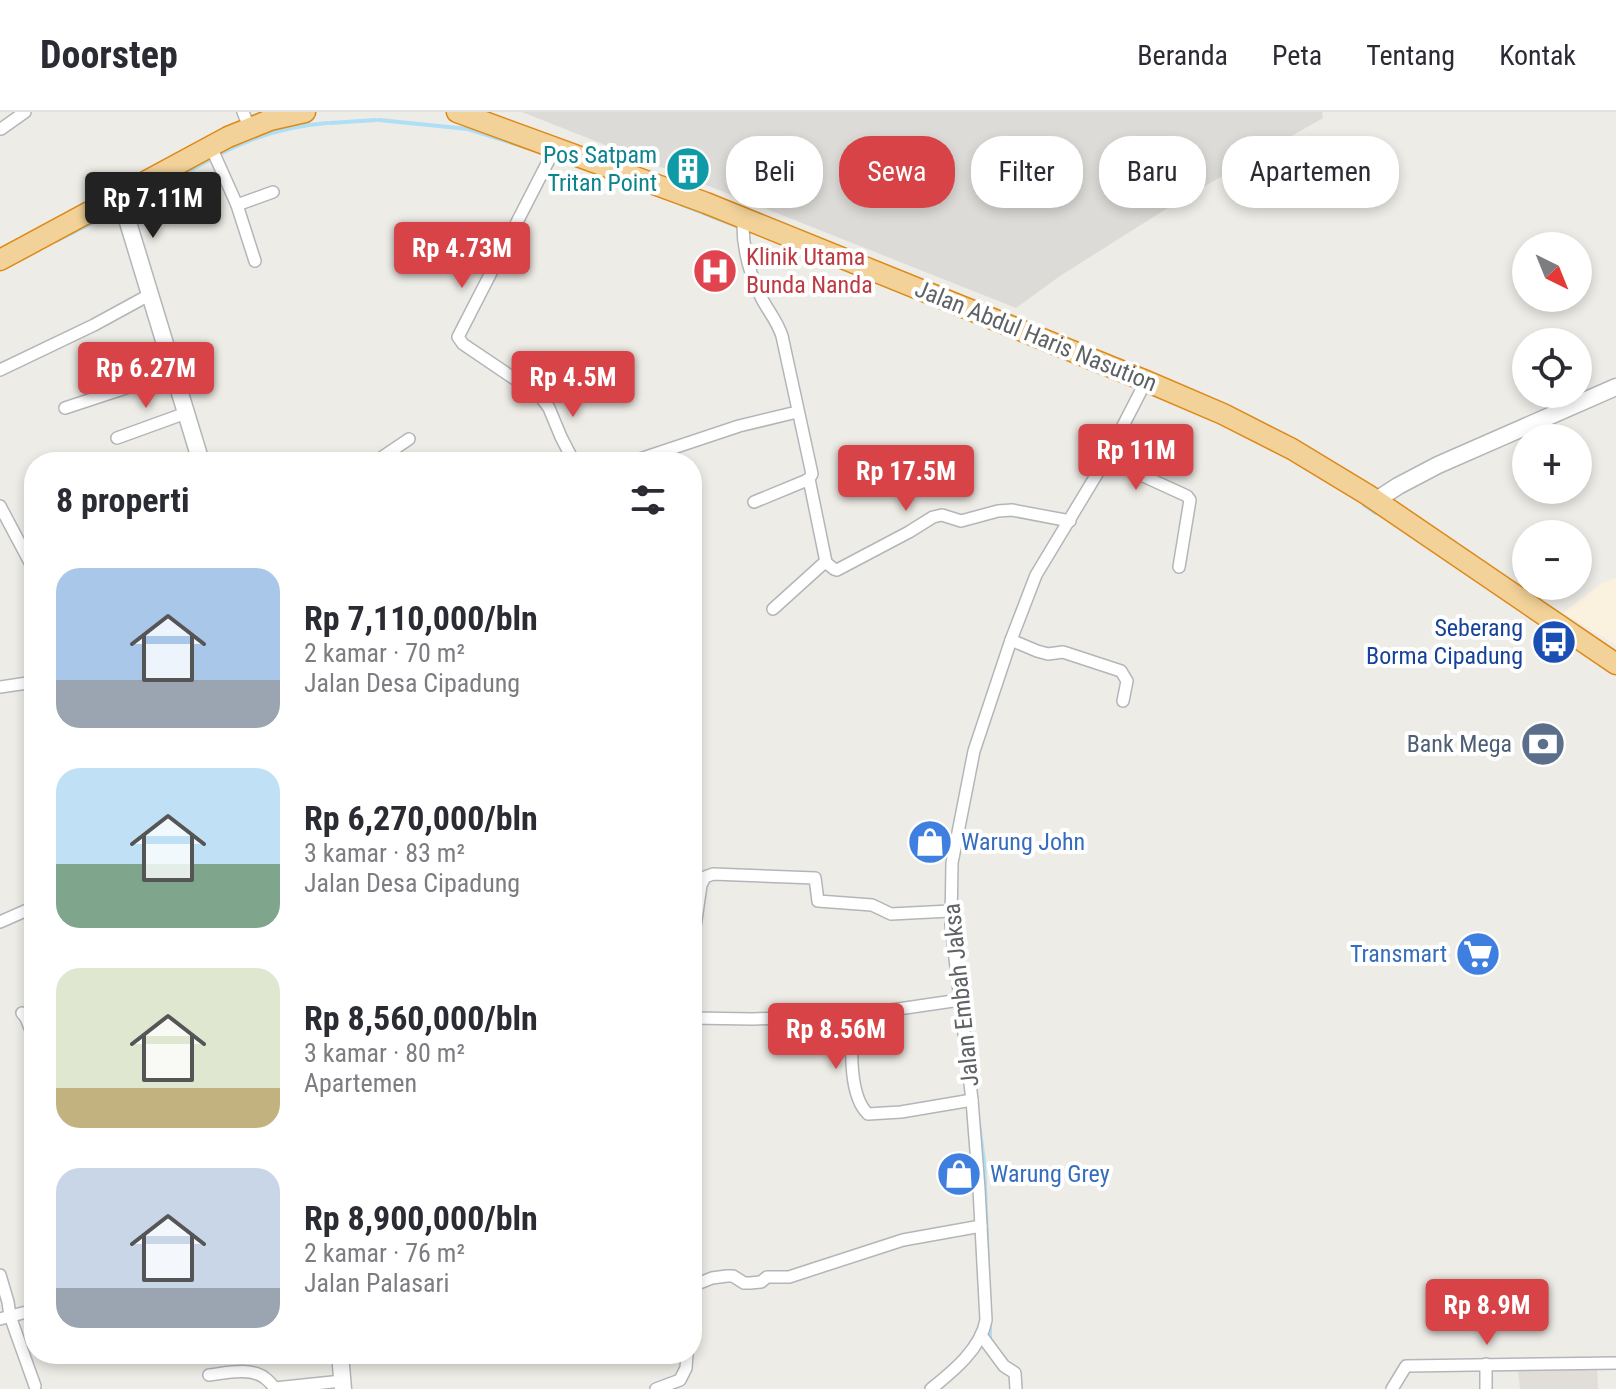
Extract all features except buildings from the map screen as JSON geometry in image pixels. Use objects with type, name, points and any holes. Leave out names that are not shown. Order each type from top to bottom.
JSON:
[{"type":"highway","name":"Jalan Abdul Haris Nasution","points":[[457,112],[677,192],[1223,414],[1292,449],[1375,501],[1616,664]]},
{"type":"highway","points":[[0,260],[211,147],[246,120],[299,113]]},
{"type":"street","points":[[1,129],[25,112]]},
{"type":"street","points":[[211,147],[237,205],[255,261]]},
{"type":"street","points":[[555,148],[458,337],[463,344],[540,396],[549,408],[569,452]]},
{"type":"street","points":[[237,205],[273,192]]},
{"type":"street","points":[[120,196],[198,452]]},
{"type":"street","points":[[743,219],[745,249],[759,293],[780,329],[812,477],[754,502]]},
{"type":"street","points":[[0,370],[149,295]]},
{"type":"street","points":[[65,408],[174,372]]},
{"type":"street","name":"Jalan Embah Jaksa","points":[[981,1335],[986,1320],[981,1226],[972,1100],[950,911],[952,863],[971,765],[1011,640],[1036,575],[1106,459],[1146,381]]},
{"type":"street","points":[[1375,501],[1438,465],[1616,387]]},
{"type":"street","points":[[661,452],[727,430],[797,412]]},
{"type":"street","points":[[117,438],[186,413]]},
{"type":"street","points":[[390,452],[409,439]]},
{"type":"street","points":[[1106,459],[1190,500],[1179,567]]},
{"type":"street","points":[[809,479],[826,562],[837,570],[933,517],[942,515],[961,521],[1012,510],[1070,521]]},
{"type":"street","points":[[0,506],[24,551]]},
{"type":"street","points":[[773,609],[826,562]]},
{"type":"street","points":[[1011,640],[1037,651],[1048,654],[1063,652],[1121,671],[1127,681],[1123,701]]},
{"type":"street","points":[[0,687],[24,683]]},
{"type":"street","points":[[702,883],[705,877],[713,874],[815,878],[818,901],[872,905],[891,914],[950,911]]},
{"type":"street","points":[[0,922],[24,911]]},
{"type":"street","points":[[702,1018],[830,1019],[960,1000]]},
{"type":"street","points":[[868,1013],[854,1028],[852,1056],[859,1102],[868,1114],[901,1112],[972,1100]]},
{"type":"street","points":[[702,1282],[727,1276],[750,1283],[761,1282],[767,1277],[789,1277],[903,1240],[981,1226]]},
{"type":"street","points":[[0,1275],[8,1302],[5,1318],[24,1361]]},
{"type":"street","points":[[931,1389],[965,1358],[981,1335],[1004,1366],[1015,1373],[1016,1389]]},
{"type":"street","points":[[1392,1389],[1406,1366],[1616,1363]]},
{"type":"street","points":[[25,1364],[35,1386]]},
{"type":"street","points":[[209,1375],[237,1372],[257,1374],[275,1388],[343,1385],[341,1364]]},
{"type":"street","points":[[656,1389],[680,1380],[686,1364]]},
{"type":"street","points":[[1486,1364],[1486,1389]]},
{"type":"shaded area","points":[[522,112],[1322,112],[1323,118],[1292,136],[1222,136],[1222,176],[1206,186],[1206,136],[1099,136],[1099,208],[1168,208],[1060,276],[1016,308],[764,208],[823,208],[823,136],[726,136],[726,193]]},
{"type":"shaded area","points":[[1616,578],[1616,645],[1563,613],[1580,600],[1592,600],[1592,591]]},
{"type":"shaded area","points":[[1518,1369],[1597,1370],[1598,1389],[1520,1389]]},
{"type":"waterway","points":[[330,123],[376,120]]},
{"type":"waterway","points":[[379,120],[468,129],[528,148]]},
{"type":"waterway","points":[[216,156],[270,134],[327,123]]},
{"type":"waterway","points":[[126,205],[213,158]]},
{"type":"waterway","points":[[680,204],[741,228]]},
{"type":"waterway","points":[[56,241],[120,209]]},
{"type":"waterway","points":[[1364,505],[1376,513]]},
{"type":"waterway","points":[[979,1124],[984,1161],[988,1263]]},
{"type":"waterway","points":[[990,1324],[990,1343]]},
{"type":"place","name":"Pos Satpam Tritan Point","points":[[688,169]]},
{"type":"place","name":"Klinik Utama Bunda Nanda","points":[[715,271]]},
{"type":"place","name":"Seberang Borma Cipadung","points":[[1554,642]]},
{"type":"place","name":"Bank Mega","points":[[1543,744]]},
{"type":"place","name":"Warung John","points":[[930,842]]},
{"type":"place","name":"Transmart","points":[[1478,954]]},
{"type":"place","name":"Warung Grey","points":[[959,1174]]}]
